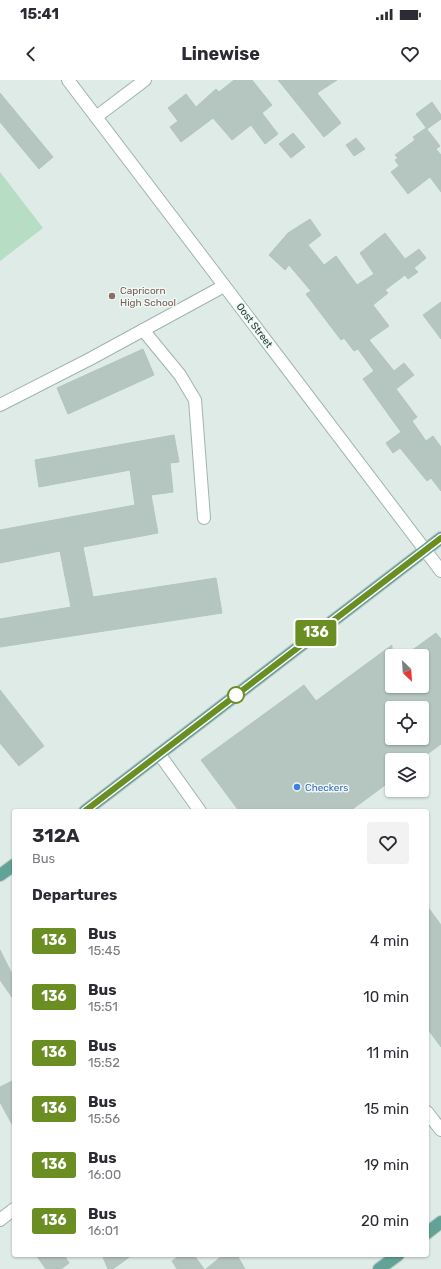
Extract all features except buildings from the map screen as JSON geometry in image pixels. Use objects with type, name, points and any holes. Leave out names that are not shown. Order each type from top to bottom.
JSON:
[{"type":"main road","points":[[88,809],[441,538]]},
{"type":"main road","points":[[0,875],[12,866]]},
{"type":"main road","points":[[429,1231],[441,1222]]},
{"type":"main road","points":[[379,1269],[395,1257]]},
{"type":"street","name":"Oost Street","points":[[68,80],[441,571]]},
{"type":"street","points":[[96,117],[145,80]]},
{"type":"street","points":[[0,405],[224,286]]},
{"type":"street","points":[[143,330],[180,375],[195,400],[204,518]]},
{"type":"street","points":[[160,755],[199,809]]},
{"type":"street","points":[[429,1115],[441,1130]]},
{"type":"street","points":[[0,1220],[12,1211]]},
{"type":"green space","points":[[0,172],[43,228],[0,261]]},
{"type":"bus line","name":"136","points":[[88,809],[441,538]]},
{"type":"place","name":"Capricorn High School","points":[[112,296]]},
{"type":"place","name":"Checkers","points":[[297,787]]}]
